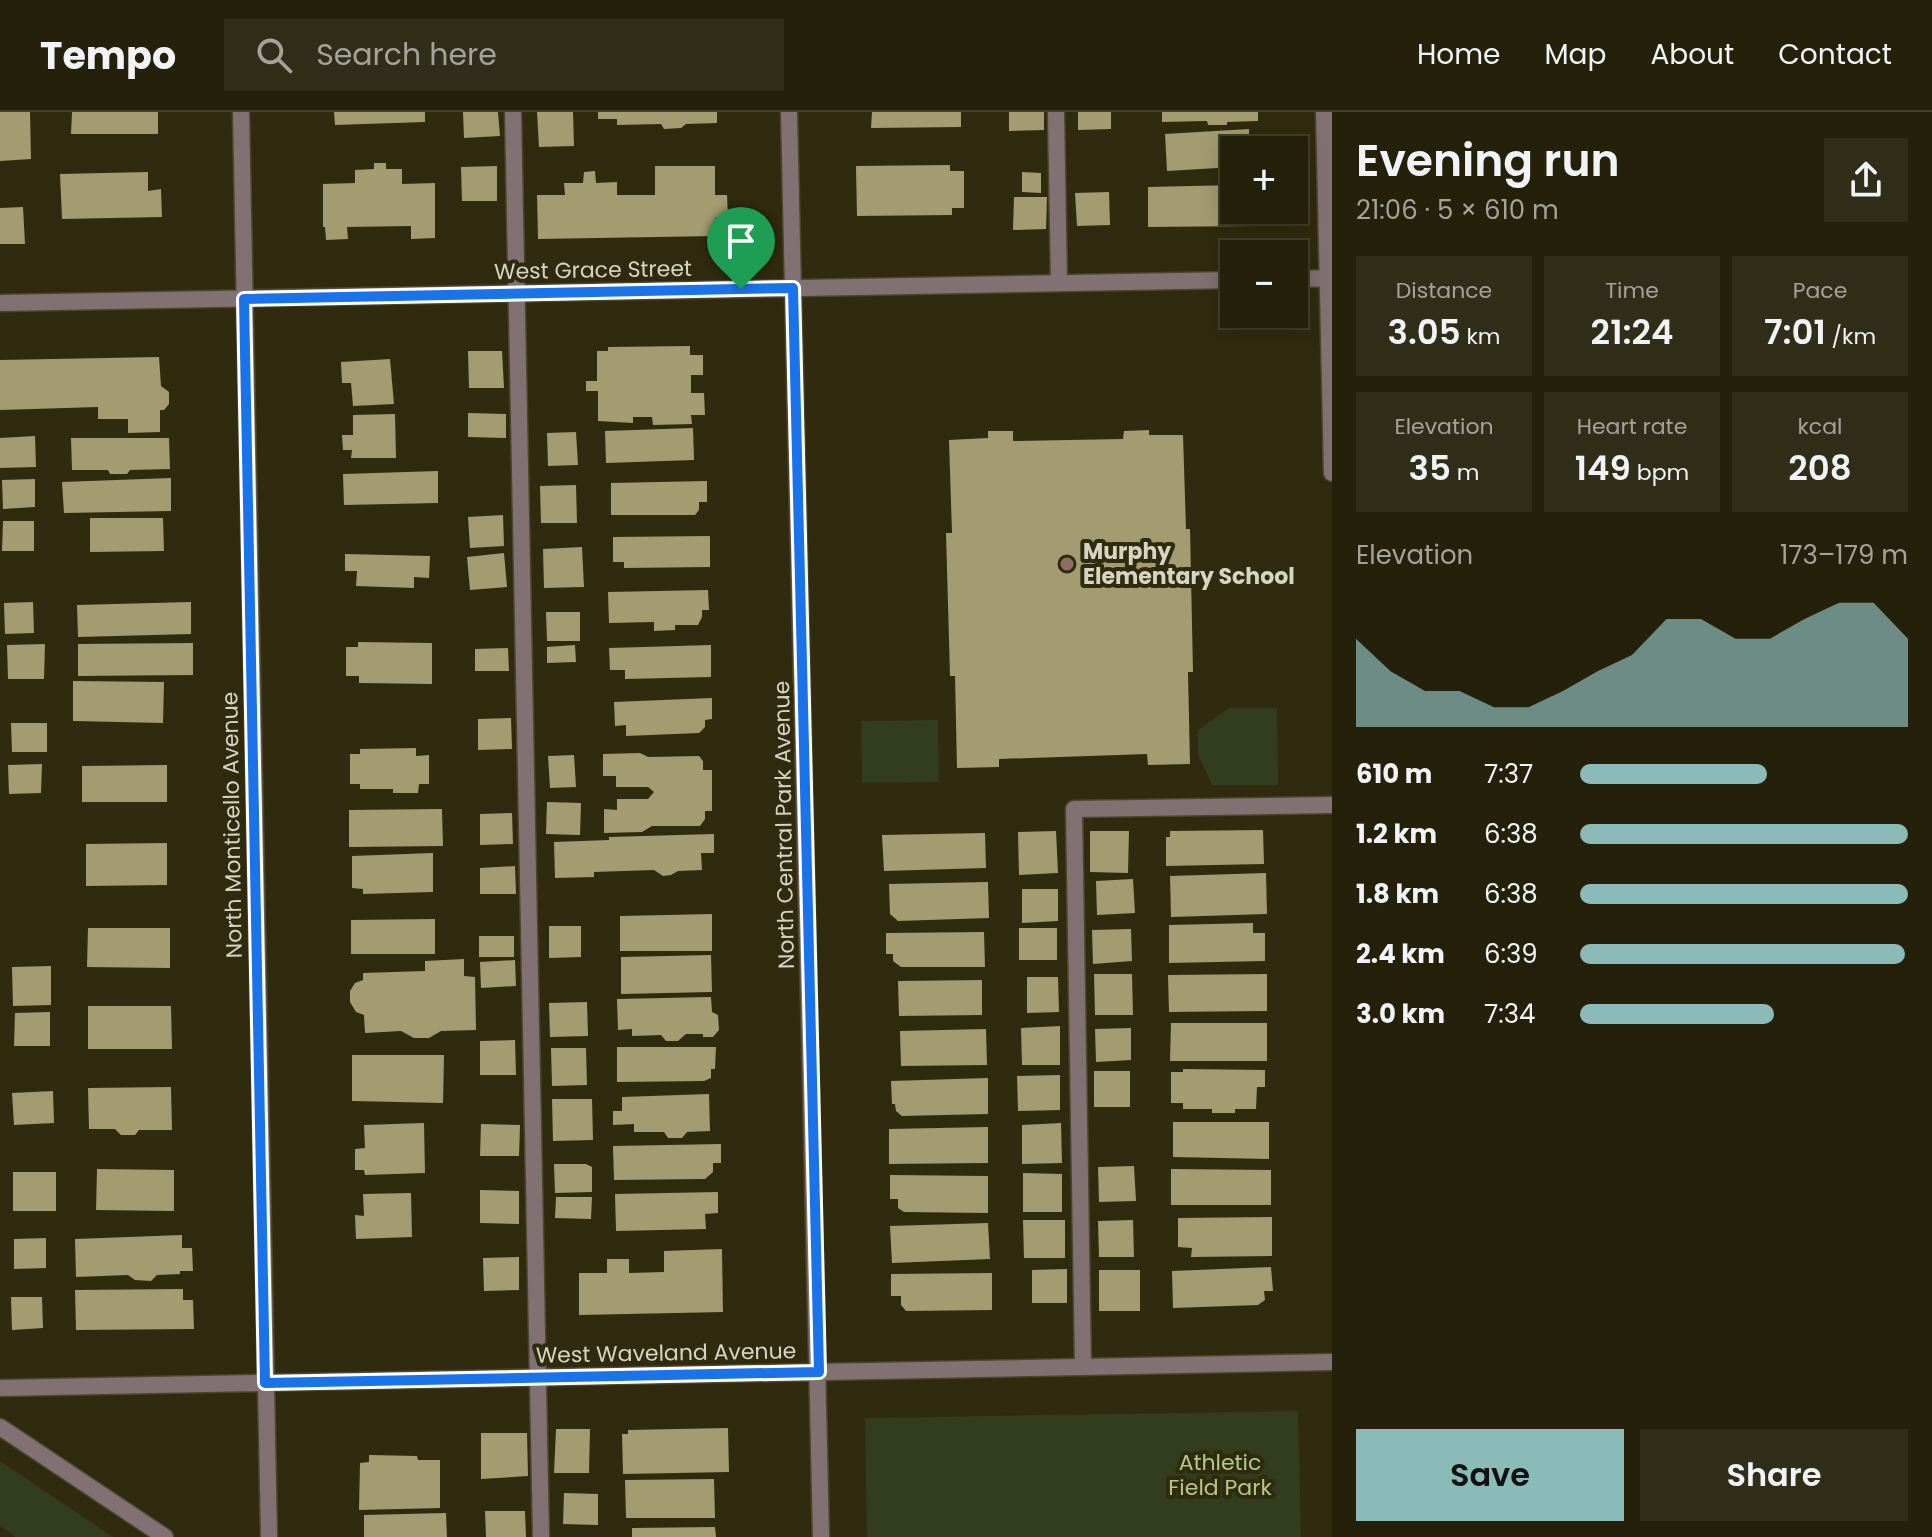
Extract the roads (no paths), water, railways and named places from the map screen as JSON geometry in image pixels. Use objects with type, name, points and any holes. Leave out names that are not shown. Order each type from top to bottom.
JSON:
[{"type":"street","name":"North Monticello Avenue","points":[[241,112],[269,1537]]},
{"type":"street","points":[[513,112],[541,1537]]},
{"type":"street","name":"North Central Park Avenue","points":[[789,112],[821,1537]]},
{"type":"street","points":[[1056,112],[1059,283]]},
{"type":"street","points":[[1324,112],[1332,473]]},
{"type":"street","points":[[1308,279],[1330,278]]},
{"type":"street","name":"West Grace Street","points":[[0,303],[1220,280]]},
{"type":"street","points":[[1083,1367],[1074,809],[1332,805]]},
{"type":"street","name":"West Waveland Avenue","points":[[0,1388],[1332,1362]]},
{"type":"street","points":[[0,1427],[165,1537]]},
{"type":"place","name":"Murphy Elementary School","points":[[1067,564]]},
{"type":"park label","name":"Athletic Field Park","points":[[1220,1474]]}]
